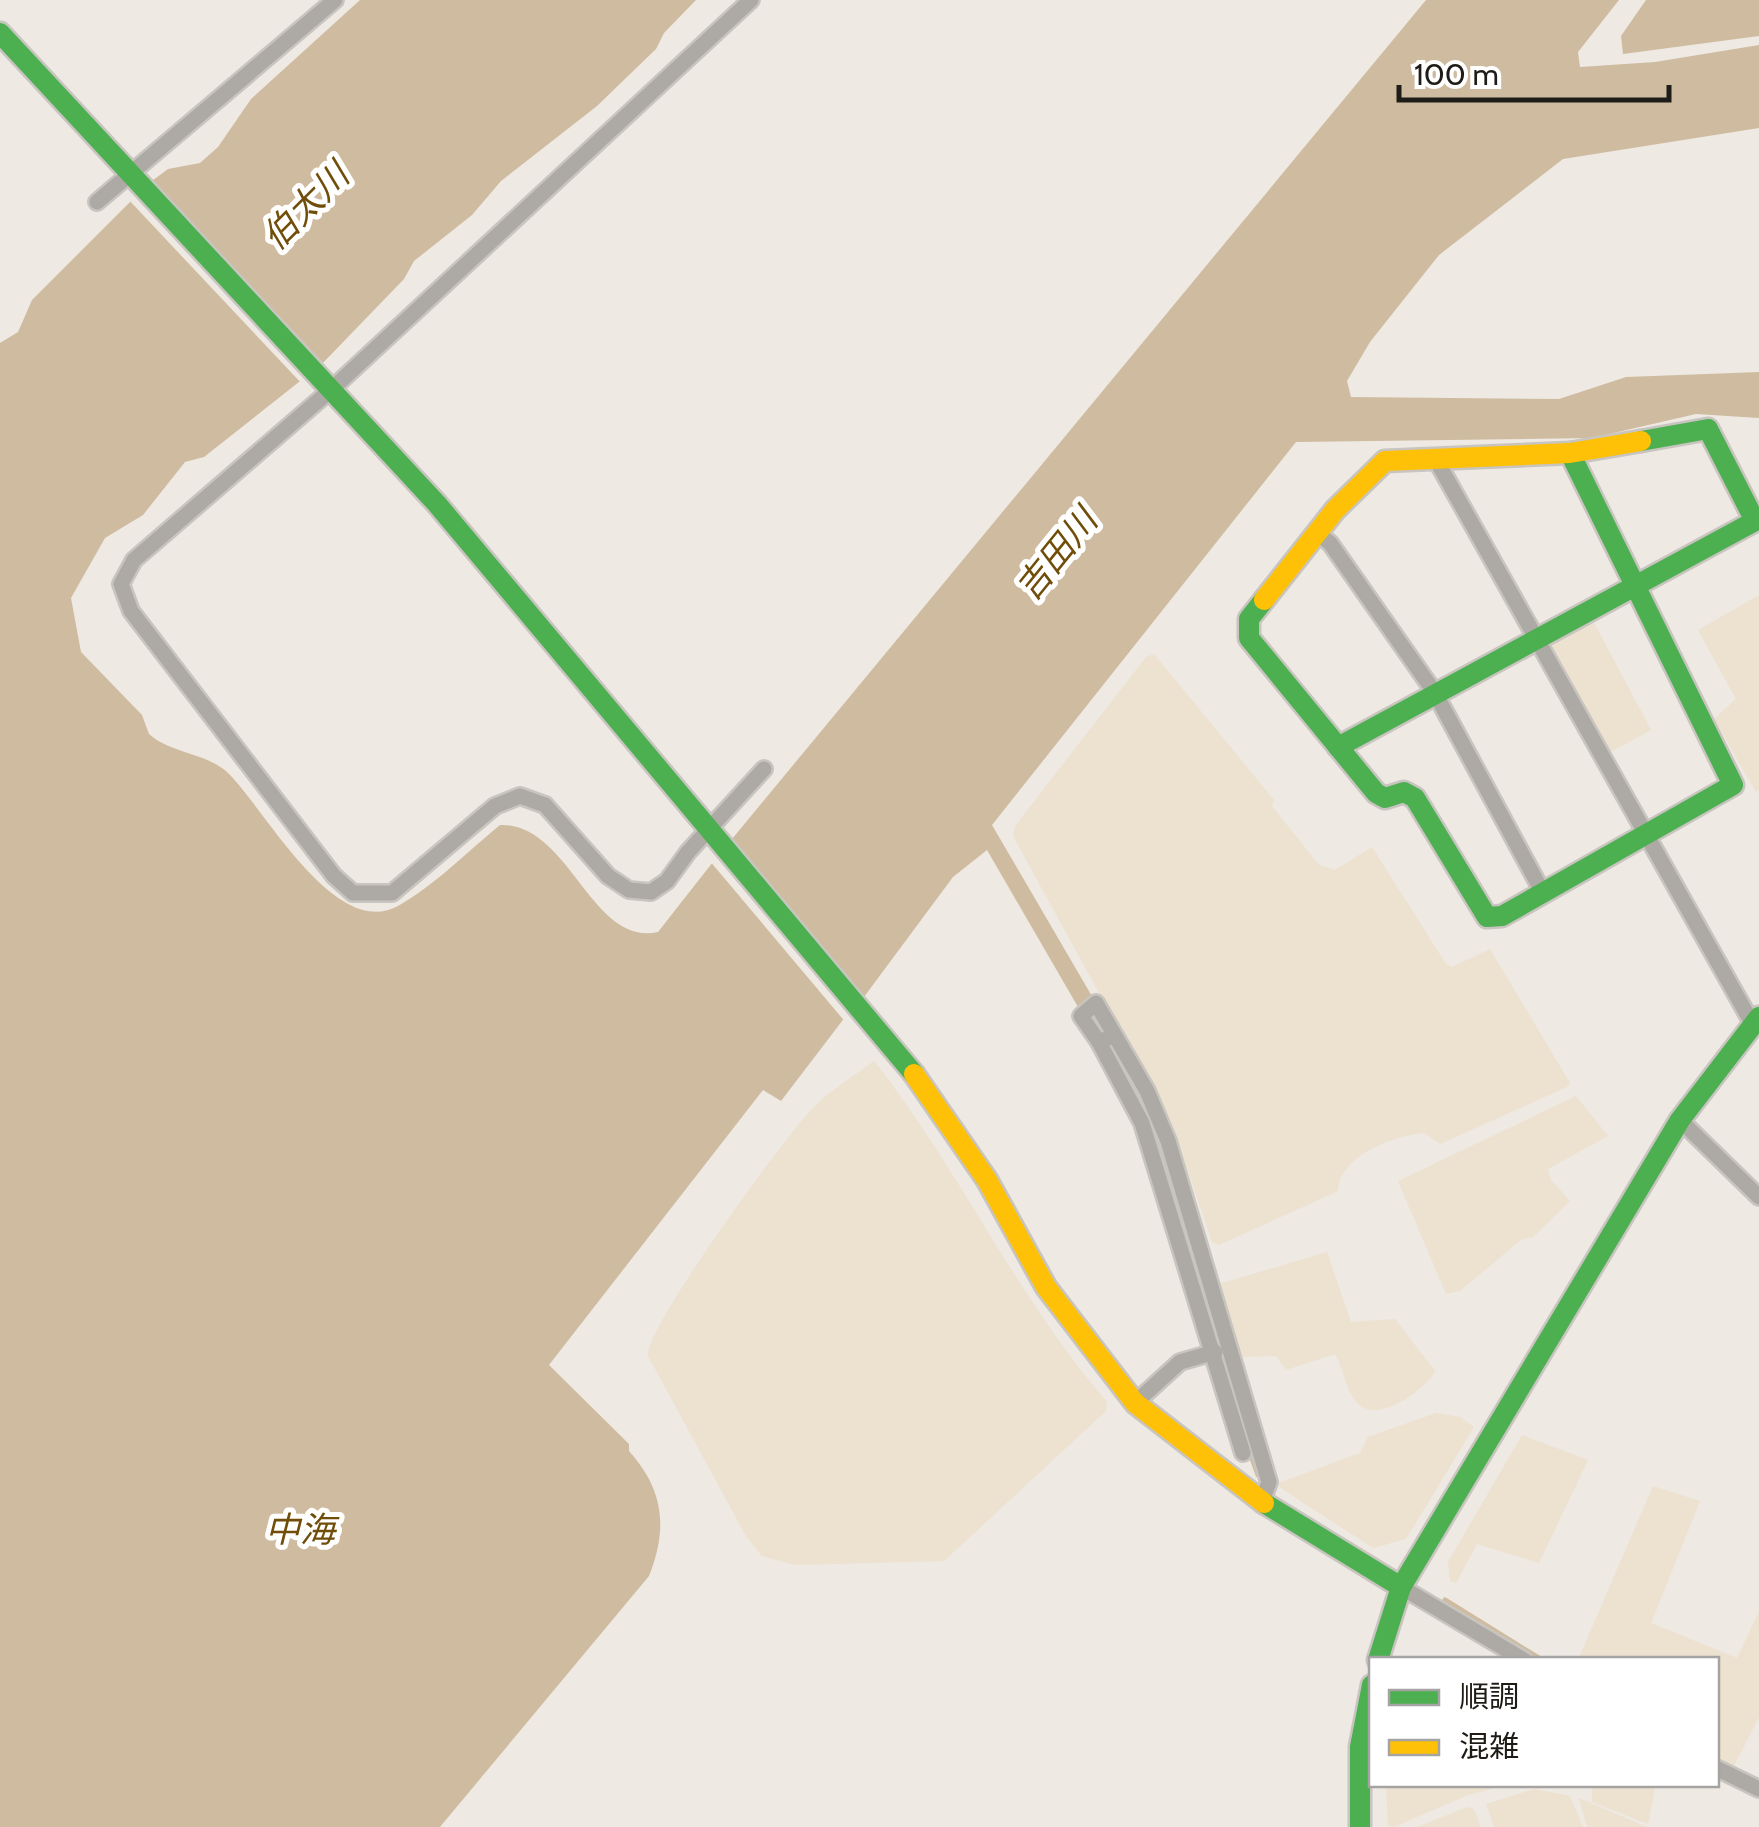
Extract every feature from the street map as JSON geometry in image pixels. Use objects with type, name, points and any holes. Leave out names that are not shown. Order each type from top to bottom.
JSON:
[{"type":"street","points":[[97,202],[335,0]]},
{"type":"street","points":[[751,0],[333,388],[134,560],[122,584],[131,611],[334,876],[353,893],[392,893],[495,806],[520,796],[545,805],[608,876],[629,890],[651,892],[714,838],[764,769]]},
{"type":"street","points":[[0,33],[437,504],[714,838],[906,1061],[988,1180],[1046,1286],[1136,1403],[1176,1440],[1262,1502],[1519,1657]]},
{"type":"street","points":[[1338,746],[1634,583],[1757,520],[1708,430],[1570,453],[1380,463],[1250,619],[1246,632],[1338,746],[1380,796],[1404,792],[1415,798],[1480,913],[1502,916],[1723,793],[1734,782],[1634,583],[1570,453]]},
{"type":"street","points":[[1379,1657],[1401,1587],[1680,1120],[1756,1020],[1535,640],[1435,458]]},
{"type":"street","points":[[1318,534],[1330,543],[1435,694],[1543,893]]},
{"type":"street","points":[[1086,1011],[1096,1003],[1106,1039],[1162,1123],[1242,1453]]},
{"type":"street","points":[[1680,1120],[1759,1198]]},
{"type":"street","points":[[1196,1260],[1269,1482],[1262,1502]]},
{"type":"street","points":[[1136,1403],[1180,1362],[1215,1352]]},
{"type":"street","points":[[1360,1827],[1360,1747],[1369,1700]]},
{"type":"street","points":[[1719,1769],[1759,1789]]},
{"type":"shaded area","points":[[1759,595],[1756,792],[1714,719],[1736,699],[1698,630]]},
{"type":"shaded area","points":[[1591,617],[1651,730],[1609,753],[1548,639]]},
{"type":"shaded area","points":[[1154,654],[1274,800],[1272,806],[1319,865],[1335,870],[1372,847],[1446,964],[1452,967],[1490,949],[1570,1083],[1567,1087],[1440,1144],[1424,1133],[1384,1143],[1348,1167],[1338,1191],[1219,1245],[1212,1242],[1173,1128],[1013,836],[1015,826],[1146,657]]},
{"type":"shaded area","points":[[874,1061],[934,1146],[1044,1320],[1107,1402],[1106,1411],[944,1561],[795,1565],[762,1556],[746,1536],[648,1356],[668,1310],[691,1273],[775,1154],[820,1101]]},
{"type":"shaded area","points":[[1576,1096],[1608,1136],[1548,1169],[1551,1180],[1570,1201],[1533,1237],[1522,1239],[1460,1291],[1446,1294],[1398,1181]]},
{"type":"shaded area","points":[[1327,1252],[1351,1322],[1395,1319],[1435,1371],[1398,1404],[1373,1410],[1362,1407],[1351,1394],[1335,1354],[1286,1370],[1276,1356],[1241,1357],[1219,1284]]},
{"type":"shaded area","points":[[1436,1413],[1460,1417],[1474,1427],[1406,1539],[1373,1548],[1279,1487],[1279,1483],[1360,1453],[1368,1437]]},
{"type":"shaded area","points":[[1522,1435],[1588,1460],[1539,1563],[1477,1544],[1456,1583],[1450,1581],[1448,1562]]},
{"type":"shaded area","points":[[1653,1486],[1700,1501],[1651,1623],[1737,1658],[1759,1612],[1759,1717],[1733,1768],[1719,1760],[1719,1657],[1579,1657]]},
{"type":"shaded area","points":[[1386,1787],[1498,1787],[1468,1795],[1394,1827],[1388,1825]]},
{"type":"shaded area","points":[[1592,1787],[1655,1787],[1648,1824],[1592,1802]]},
{"type":"shaded area","points":[[1534,1789],[1570,1796],[1583,1827],[1494,1827],[1486,1804]]},
{"type":"shaded area","points":[[1579,1798],[1647,1827],[1587,1827]]},
{"type":"shaded area","points":[[1467,1807],[1474,1809],[1481,1827],[1417,1827]]},
{"type":"water","name":"伯太川","points":[[360,0],[696,0],[664,33],[656,49],[597,106],[501,181],[472,215],[414,261],[404,279],[319,367],[145,186],[168,169],[200,163],[218,147],[251,99]]},
{"type":"water","name":"吉田川","points":[[1426,0],[1619,0],[1578,52],[1580,67],[1655,62],[1759,45],[1759,128],[1563,159],[1439,255],[1370,342],[1347,381],[1351,397],[1559,399],[1626,377],[1759,372],[1759,418],[1696,414],[1592,438],[1296,442],[992,825],[1093,998],[1083,1008],[1078,1007],[987,850],[953,877],[861,1001],[727,845]]},
{"type":"water","points":[[1646,0],[1759,0],[1759,36],[1623,54],[1621,36]]},
{"type":"water","name":"中海","points":[[139,193],[309,374],[204,457],[185,462],[143,515],[105,538],[71,598],[81,652],[142,715],[149,734],[222,768],[327,890],[351,905],[374,912],[411,898],[500,825],[524,830],[545,843],[615,921],[635,932],[658,932],[720,853],[852,1008],[781,1101],[763,1090],[549,1365],[629,1444],[629,1451],[656,1495],[659,1542],[649,1576],[440,1827],[0,1827],[0,343],[18,332],[32,300]]},
{"type":"pier","points":[[148,177],[326,366],[303,385],[127,198]]},
{"type":"pier","points":[[718,849],[857,1011],[847,1024],[709,860]]},
{"type":"waterway","points":[[1090,1010],[1153,1124],[1187,1232]]},
{"type":"waterway","points":[[1209,1305],[1241,1420]]},
{"type":"waterway","points":[[1249,1450],[1258,1475]]},
{"type":"waterway","points":[[1445,1600],[1537,1657]]},
{"type":"traffic: fast","points":[[0,33],[437,504],[914,1074]]},
{"type":"traffic: fast","points":[[1338,747],[1755,521],[1708,429],[1641,441]]},
{"type":"traffic: fast","points":[[1264,600],[1249,619],[1249,638],[1376,793],[1385,798],[1404,792],[1415,798],[1487,917],[1502,916],[1733,785],[1570,453]]},
{"type":"traffic: fast","points":[[1264,1503],[1401,1587],[1680,1120],[1759,1017]]},
{"type":"traffic: fast","points":[[1379,1657],[1401,1587]]},
{"type":"traffic: fast","points":[[1360,1827],[1360,1747],[1369,1700]]},
{"type":"traffic: slow","points":[[1264,600],[1335,510],[1385,461],[1570,453],[1641,441]]},
{"type":"traffic: slow","points":[[914,1074],[987,1180],[1046,1287],[1135,1403],[1264,1503]]}]
